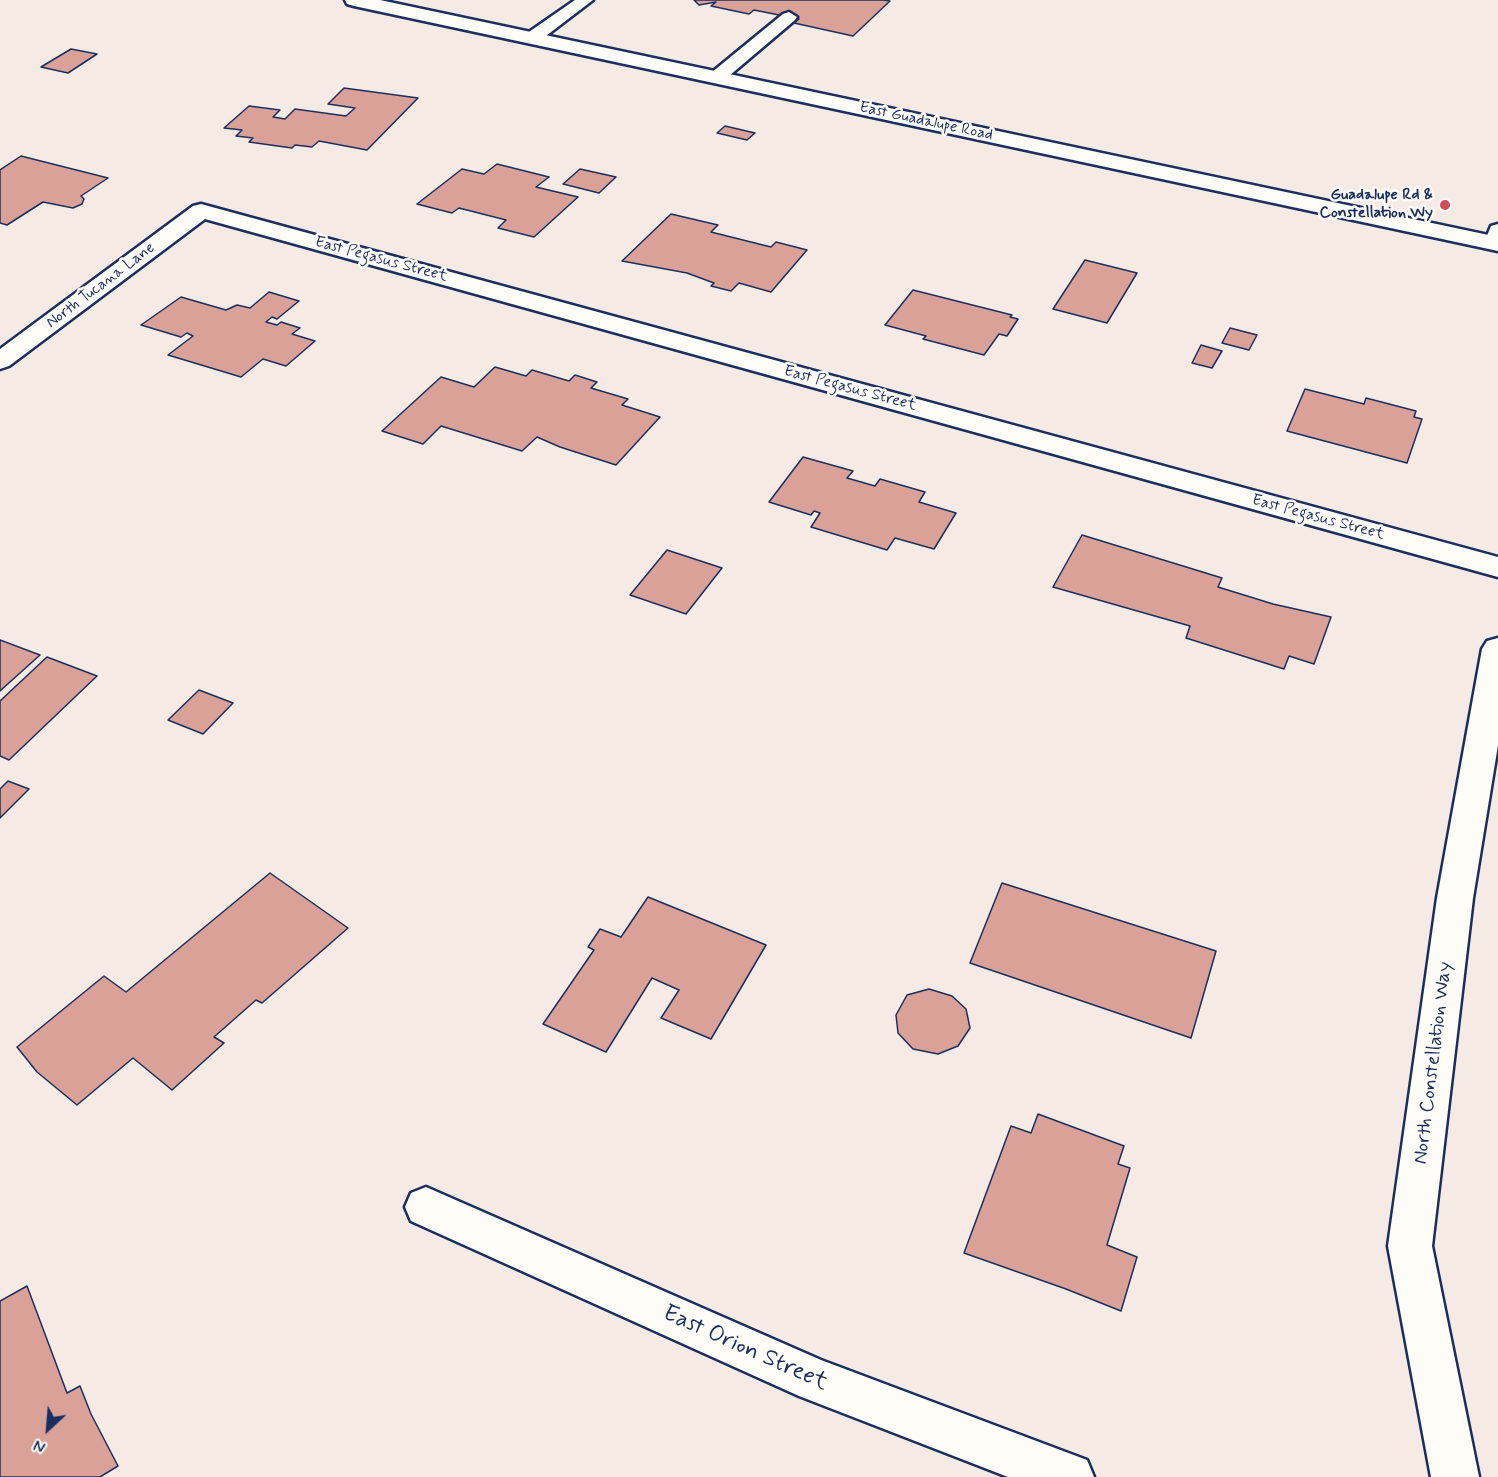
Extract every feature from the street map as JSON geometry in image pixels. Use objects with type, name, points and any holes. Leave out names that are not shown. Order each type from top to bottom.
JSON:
[{"type":"street","name":"East Guadalupe Road","points":[[354,0],[1497,239]]},
{"type":"street","name":"North Tucana Lane","points":[[0,361],[201,210]]},
{"type":"street","name":"East Pegasus Street","points":[[201,210],[1498,567]]},
{"type":"street","name":"North Constellation Way","points":[[1455,1477],[1410,1246],[1455,898],[1498,649]]},
{"type":"street","name":"East Orion Street","points":[[426,1207],[815,1380],[1070,1477]]},
{"type":"lane","points":[[532,38],[585,0]]},
{"type":"lane","points":[[717,77],[789,17]]},
{"type":"building","points":[[694,0],[890,1],[853,36],[794,23],[799,19],[754,10],[749,14],[711,6],[716,2],[699,5]]},
{"type":"building","points":[[71,49],[97,54],[68,73],[41,67]]},
{"type":"building","points":[[344,88],[418,98],[367,150],[319,141],[312,147],[295,145],[292,148],[249,142],[253,138],[236,136],[242,130],[224,128],[249,106],[280,110],[273,117],[285,119],[295,109],[346,116],[355,108],[328,104]]},
{"type":"building","points":[[725,126],[755,133],[747,140],[717,133]]},
{"type":"building","points":[[21,156],[108,178],[81,196],[84,199],[82,204],[73,208],[43,202],[7,225],[0,223],[0,170]]},
{"type":"building","points":[[497,164],[549,177],[536,187],[578,197],[534,237],[498,228],[506,220],[459,208],[452,213],[417,204],[462,169],[484,174]]},
{"type":"building","points":[[580,169],[616,177],[599,193],[563,184]]},
{"type":"building","points":[[671,214],[718,225],[711,232],[771,247],[776,242],[807,250],[771,292],[739,283],[731,291],[711,286],[714,283],[687,273],[622,261]]},
{"type":"building","points":[[1085,260],[1137,273],[1107,323],[1053,309]]},
{"type":"building","points":[[913,290],[1012,315],[1010,317],[1018,319],[1007,336],[999,334],[984,355],[923,339],[926,336],[885,325]]},
{"type":"building","points":[[269,292],[299,301],[277,319],[272,317],[266,322],[277,325],[281,322],[300,328],[292,334],[315,341],[286,366],[263,359],[241,377],[168,355],[193,336],[187,333],[181,337],[141,325],[181,297],[226,310],[237,305],[250,308]]},
{"type":"building","points":[[1230,328],[1257,335],[1249,350],[1222,343]]},
{"type":"building","points":[[1201,345],[1222,351],[1212,368],[1192,363]]},
{"type":"building","points":[[495,367],[526,376],[532,370],[569,381],[575,375],[597,382],[591,388],[628,399],[622,405],[660,417],[616,465],[537,437],[522,451],[441,426],[423,444],[382,431],[441,377],[474,387]]},
{"type":"building","points":[[1305,389],[1364,404],[1366,398],[1416,411],[1414,417],[1422,419],[1407,463],[1287,431]]},
{"type":"building","points":[[803,457],[853,471],[847,478],[875,486],[880,479],[925,492],[919,502],[956,513],[934,549],[895,538],[887,550],[811,527],[820,513],[814,511],[811,515],[769,502]]},
{"type":"building","points":[[1082,535],[1222,578],[1218,587],[1273,604],[1331,617],[1314,664],[1289,656],[1284,669],[1186,638],[1190,626],[1053,587]]},
{"type":"building","points":[[667,550],[722,568],[686,614],[630,595]]},
{"type":"building","points":[[0,640],[40,655],[0,691]]},
{"type":"building","points":[[47,657],[97,676],[9,760],[0,756],[0,701]]},
{"type":"building","points":[[199,690],[233,703],[203,734],[168,720]]},
{"type":"building","points":[[8,781],[29,789],[0,818],[0,789]]},
{"type":"building","points":[[270,873],[348,928],[262,1003],[256,1000],[214,1037],[224,1043],[172,1090],[133,1058],[77,1105],[37,1072],[17,1047],[104,976],[126,992]]},
{"type":"building","points":[[1002,883],[1216,951],[1191,1038],[970,963]]},
{"type":"building","points":[[648,897],[766,945],[711,1039],[661,1018],[679,990],[652,978],[606,1052],[543,1024],[594,950],[588,947],[600,929],[621,937]]},
{"type":"building","points":[[929,989],[952,996],[966,1009],[970,1028],[958,1046],[938,1054],[913,1049],[898,1033],[896,1015],[907,995]]},
{"type":"building","points":[[1038,1114],[1124,1146],[1118,1164],[1130,1168],[1107,1245],[1137,1257],[1121,1311],[964,1253],[1011,1126],[1031,1133]]},
{"type":"building","points":[[27,1286],[67,1393],[80,1386],[91,1414],[118,1466],[100,1477],[0,1477],[0,1301]]},
{"type":"place","name":"Guadalupe Rd & Constellation Wy","points":[[1445,205]]}]
